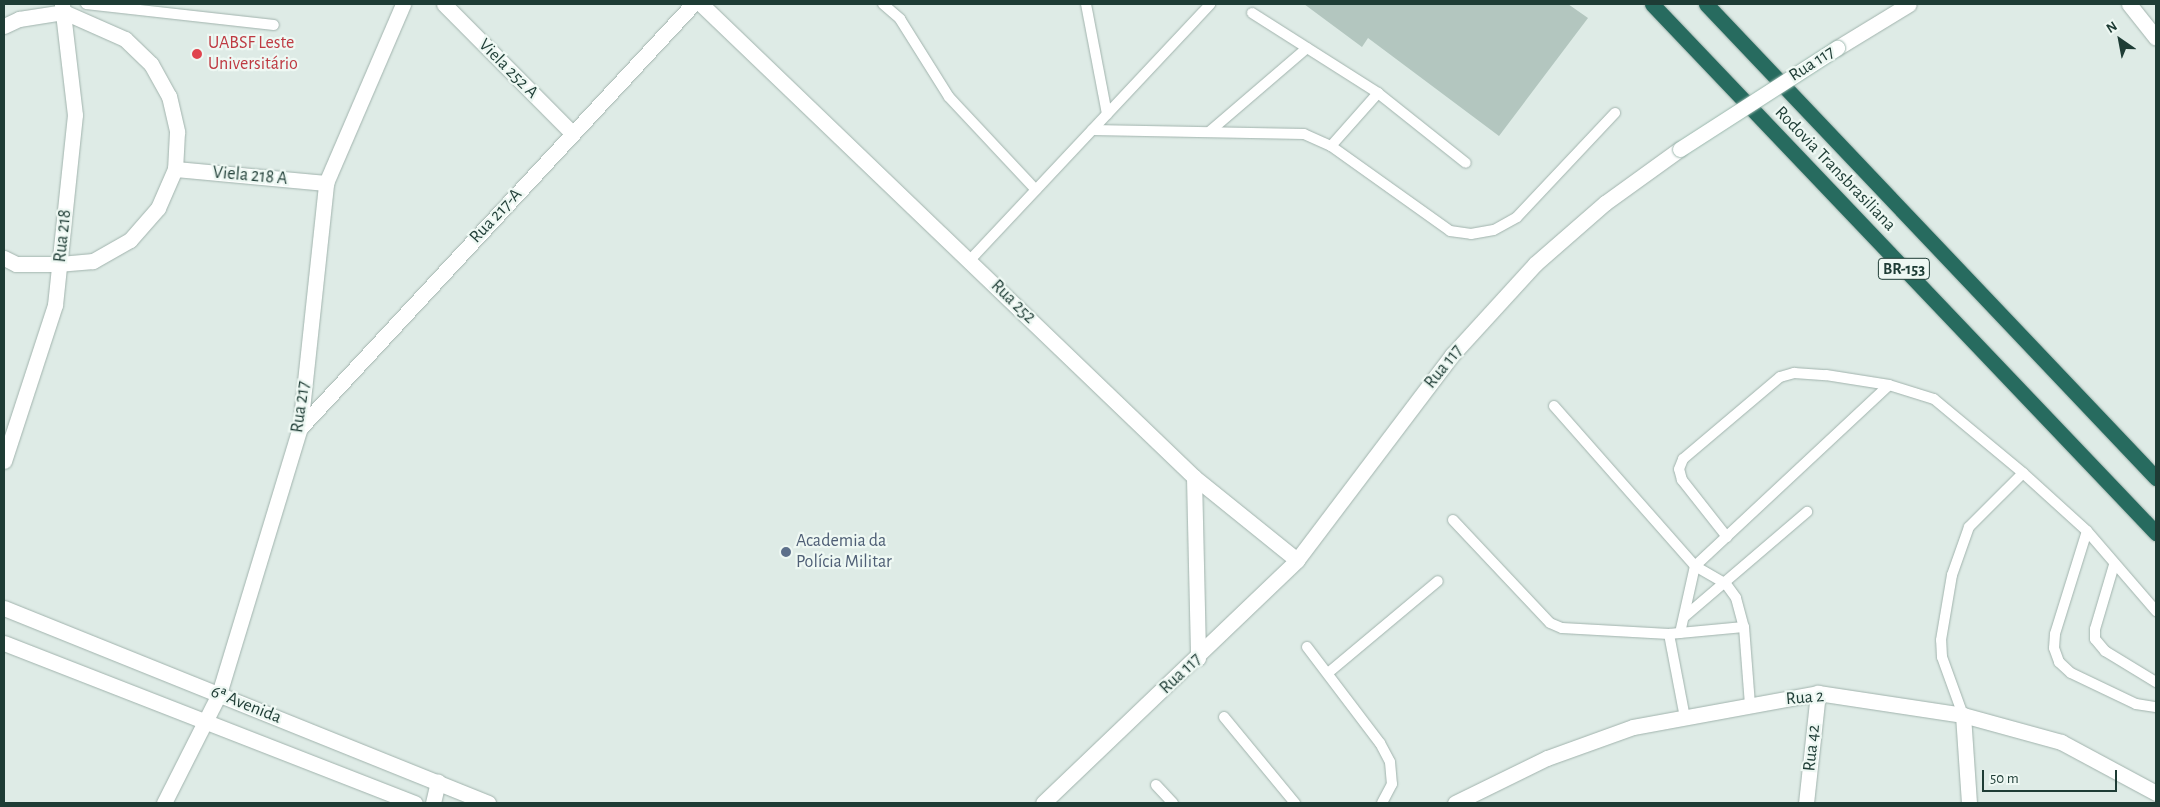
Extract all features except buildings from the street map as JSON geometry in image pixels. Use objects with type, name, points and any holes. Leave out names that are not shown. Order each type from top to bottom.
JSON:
[{"type":"highway","name":"Rodovia Transbrasiliana","points":[[1652,4],[2156,534]]},
{"type":"highway","name":"Rodovia Transbrasiliana","points":[[1706,4],[2156,478]]},
{"type":"street","name":"Rua 217","points":[[164,803],[208,721],[219,694],[300,428],[326,183],[403,4]]},
{"type":"street","name":"Viela 252 A","points":[[444,4],[572,133]]},
{"type":"street","name":"Rua 217-A","points":[[300,428],[692,4]]},
{"type":"street","name":"Rua 252","points":[[701,4],[970,260],[1194,478],[1297,560]]},
{"type":"street","name":"Rua 117","points":[[1043,803],[1198,658],[1297,560],[1452,355],[1535,264],[1605,203],[1680,150],[1837,48],[1909,4]]},
{"type":"street","points":[[2129,4],[2156,38]]},
{"type":"street","points":[[4,26],[19,19],[63,8],[125,39],[152,64],[169,96],[177,132],[174,169],[158,208],[130,240],[93,261],[60,264],[16,264],[4,258]]},
{"type":"street","name":"Rua 218","points":[[4,461],[55,305],[75,115],[63,8]]},
{"type":"street","name":"Viela 218 A","points":[[174,169],[326,183]]},
{"type":"street","points":[[1194,478],[1198,658]]},
{"type":"street","name":"6ª Avenida","points":[[4,608],[488,803]]},
{"type":"street","name":"6ª Avenida","points":[[4,643],[415,803]]},
{"type":"street","name":"Rua 2","points":[[1455,803],[1547,758],[1633,727],[1818,693],[1963,715],[2061,742],[2156,793]]},
{"type":"street","name":"Rua 42","points":[[1806,803],[1818,693]]},
{"type":"street","points":[[1963,715],[1969,803]]},
{"type":"street","points":[[433,803],[438,782]]},
{"type":"lane","points":[[86,4],[274,25]]},
{"type":"lane","points":[[883,4],[900,18],[949,97],[1036,190]]},
{"type":"lane","points":[[1086,4],[1107,114]]},
{"type":"lane","points":[[970,260],[1210,4]]},
{"type":"lane","points":[[1252,13],[1378,93],[1466,163]]},
{"type":"lane","points":[[1209,132],[1307,48]]},
{"type":"lane","points":[[1332,146],[1378,93]]},
{"type":"lane","points":[[1092,130],[1304,134],[1332,146],[1450,231],[1471,234],[1494,230],[1517,217],[1615,113]]},
{"type":"lane","points":[[1727,537],[1682,480],[1679,469],[1683,459],[1780,376],[1794,373],[1889,385],[1934,399],[2023,473],[2087,531],[2114,565],[2156,611]]},
{"type":"lane","points":[[1680,633],[1695,566],[1889,385]]},
{"type":"lane","points":[[1554,406],[1695,566],[1726,584],[1736,598],[1744,627],[1750,705]]},
{"type":"lane","points":[[1963,715],[1942,657],[1941,640],[1952,576],[1969,527],[2023,473]]},
{"type":"lane","points":[[1684,617],[1726,584],[1807,512]]},
{"type":"lane","points":[[1453,520],[1550,623],[1562,628],[1669,634],[1744,627]]},
{"type":"lane","points":[[2087,531],[2055,634],[2054,648],[2059,662],[2071,673],[2136,704],[2156,707]]},
{"type":"lane","points":[[2114,565],[2095,630],[2095,639],[2105,651],[2156,682]]},
{"type":"lane","points":[[1328,673],[1438,581]]},
{"type":"lane","points":[[1669,634],[1685,718]]},
{"type":"lane","points":[[1307,647],[1380,743],[1390,762],[1392,784],[1382,803]]},
{"type":"lane","points":[[1224,717],[1295,803]]},
{"type":"lane","points":[[1156,785],[1173,803]]},
{"type":"place","name":"UABSF Leste Universitário","points":[[197,54]]},
{"type":"place","name":"Academia da Polícia Militar","points":[[786,552]]}]
